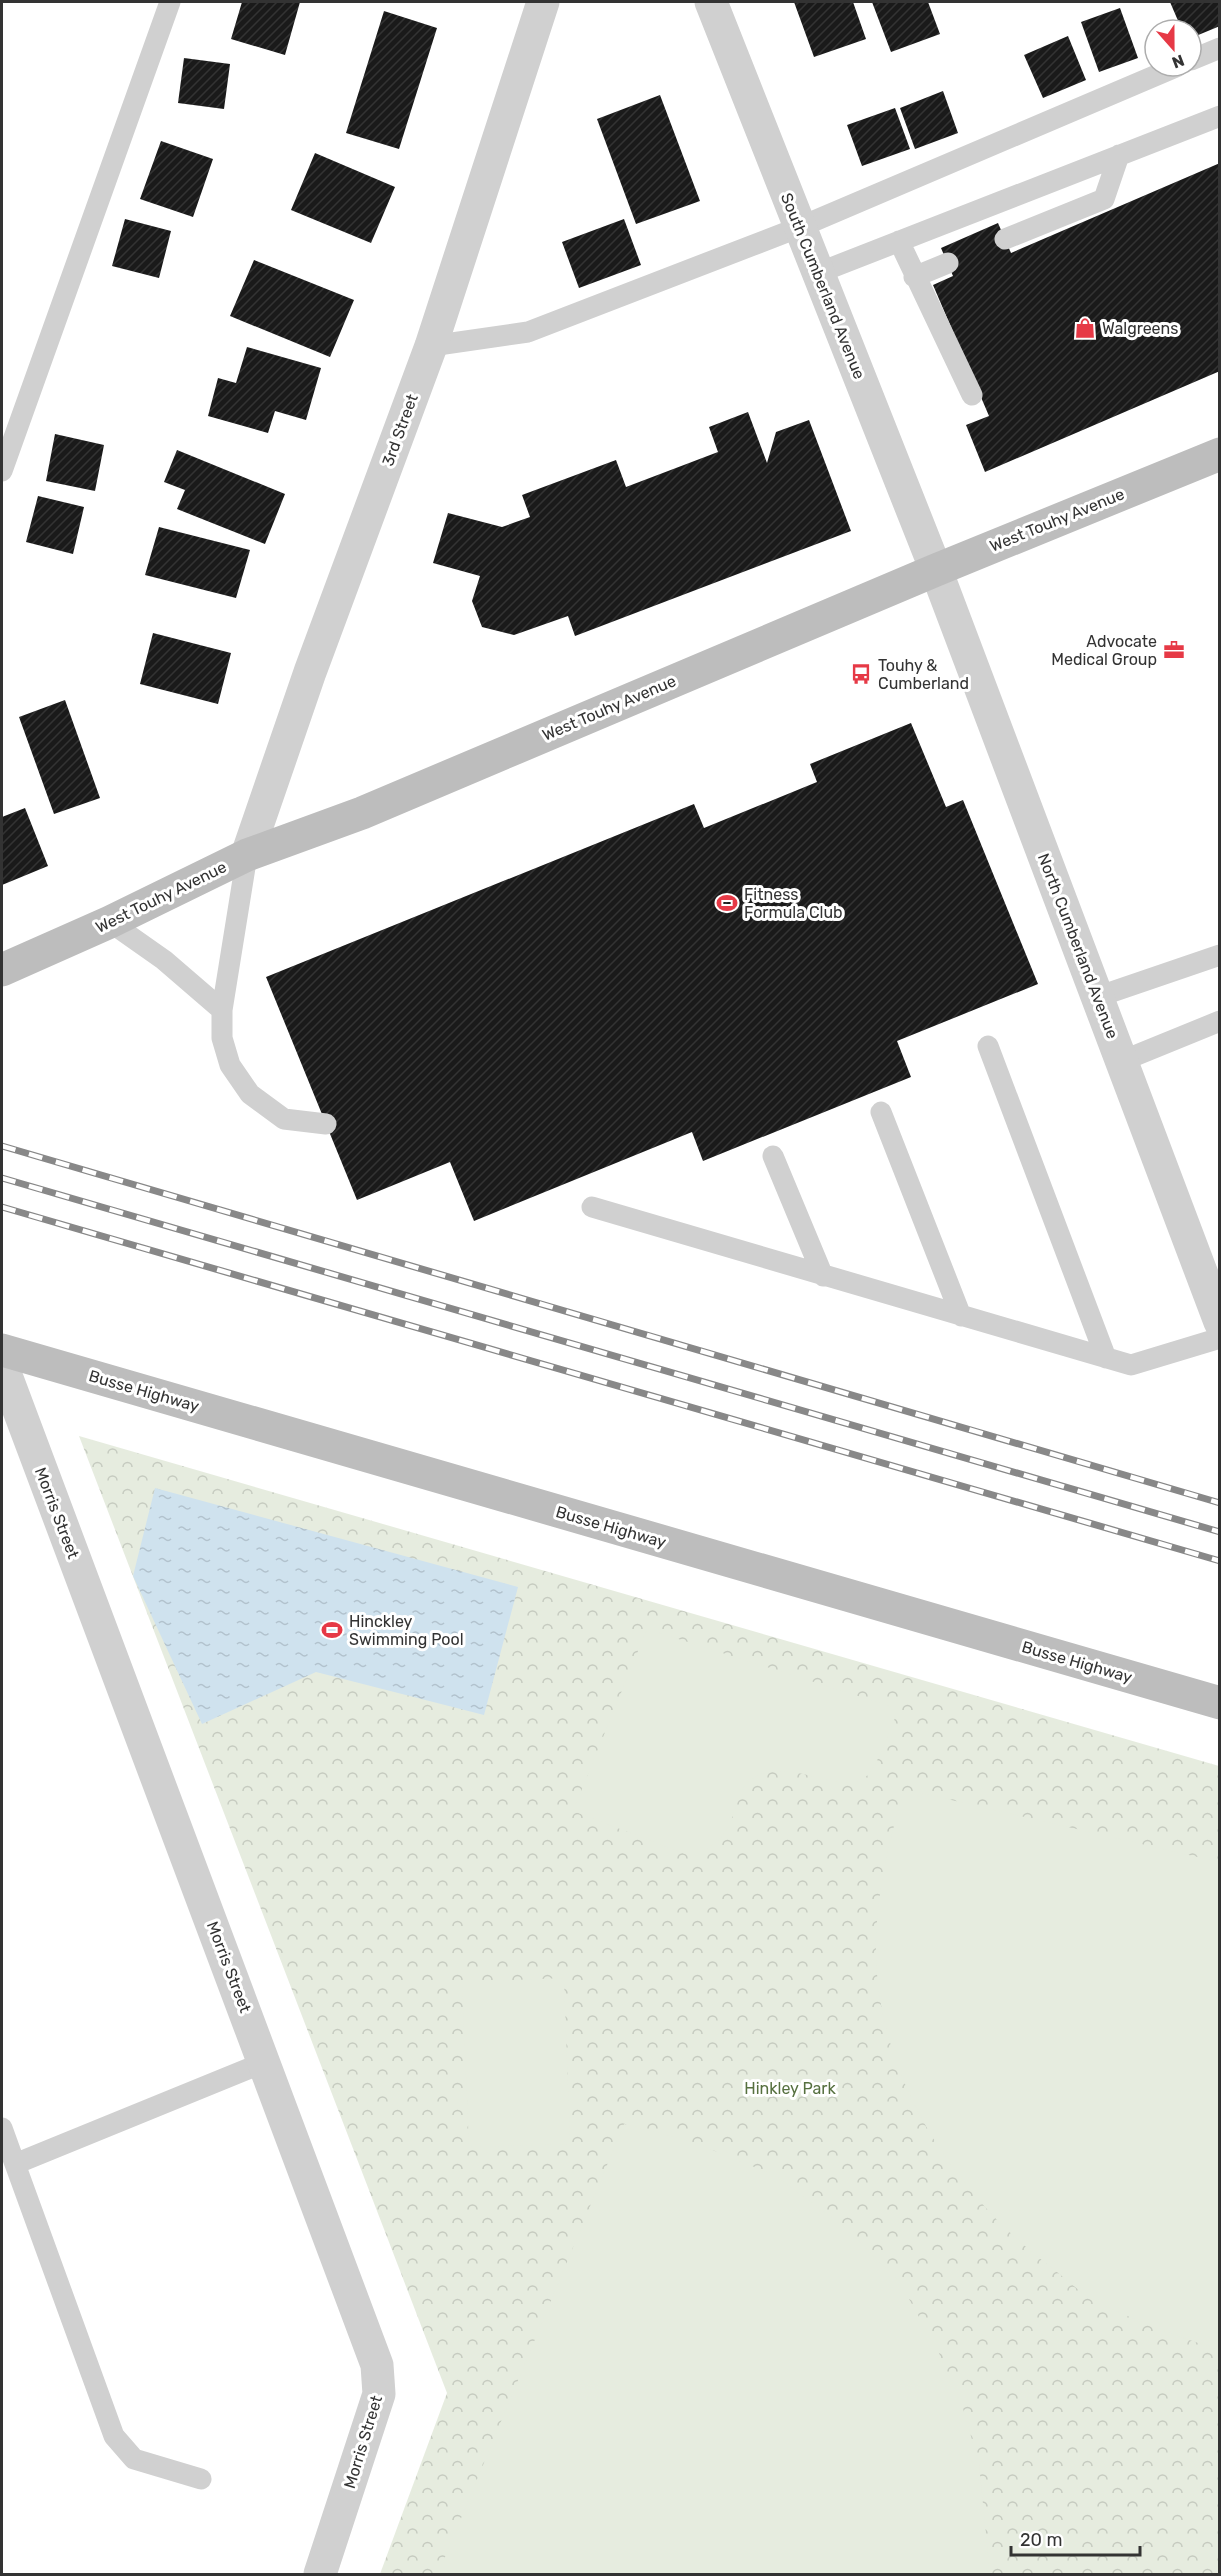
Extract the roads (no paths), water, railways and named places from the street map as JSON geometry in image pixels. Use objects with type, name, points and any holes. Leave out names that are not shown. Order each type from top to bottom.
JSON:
[{"type":"main road","name":"West Touhy Avenue","points":[[2,970],[110,922],[247,855],[362,813],[936,570],[1219,456]]},
{"type":"main road","name":"Busse Highway","points":[[2,1350],[1220,1703]]},
{"type":"street","name":"3rd Street","points":[[247,855],[310,672],[431,346],[543,2]]},
{"type":"street","name":"South Cumberland Avenue","points":[[711,2],[936,570]]},
{"type":"street","name":"North Cumberland Avenue","points":[[936,570],[1220,1322]]},
{"type":"street","name":"Morris Street","points":[[2,1365],[377,2365],[379,2394],[320,2574]]},
{"type":"lane","points":[[2,471],[170,2]]},
{"type":"lane","points":[[1203,55],[1220,48]]},
{"type":"lane","points":[[431,346],[528,332],[800,227],[1150,78]]},
{"type":"lane","points":[[818,273],[1220,116]]},
{"type":"lane","points":[[1005,239],[1104,199],[1119,155]]},
{"type":"lane","points":[[898,241],[972,395]]},
{"type":"lane","points":[[914,277],[948,263]]},
{"type":"lane","points":[[247,855],[222,1010],[222,1038],[230,1065],[250,1094],[284,1119],[326,1124]]},
{"type":"lane","points":[[110,922],[164,960],[222,1010]]},
{"type":"lane","points":[[1097,997],[1220,955]]},
{"type":"lane","points":[[1122,1061],[1220,1021]]},
{"type":"lane","points":[[988,1046],[1106,1358]]},
{"type":"lane","points":[[881,1112],[962,1316]]},
{"type":"lane","points":[[773,1156],[823,1276]]},
{"type":"lane","points":[[592,1207],[1131,1365],[1220,1338]]},
{"type":"lane","points":[[15,2164],[265,2062]]},
{"type":"lane","points":[[2,2128],[114,2436],[134,2459],[201,2479]]},
{"type":"water","name":"Hinckley Swimming Pool","points":[[155,1488],[518,1587],[484,1715],[316,1672],[202,1724],[133,1576]]},
{"type":"railway","points":[[2,1146],[1220,1503]]},
{"type":"railway","points":[[2,1178],[1220,1532]]},
{"type":"railway","points":[[2,1207],[1220,1561]]},
{"type":"place","name":"Walgreens","points":[[1085,328]]},
{"type":"place","name":"Advocate Medical Group","points":[[1174,650]]},
{"type":"place","name":"Touhy & Cumberland","points":[[861,674]]},
{"type":"place","name":"Fitness Formula Club","points":[[727,903]]},
{"type":"place","name":"Hinckley Swimming Pool","points":[[332,1630]]},
{"type":"park label","name":"Hinkley Park","points":[[790,2088]]}]
